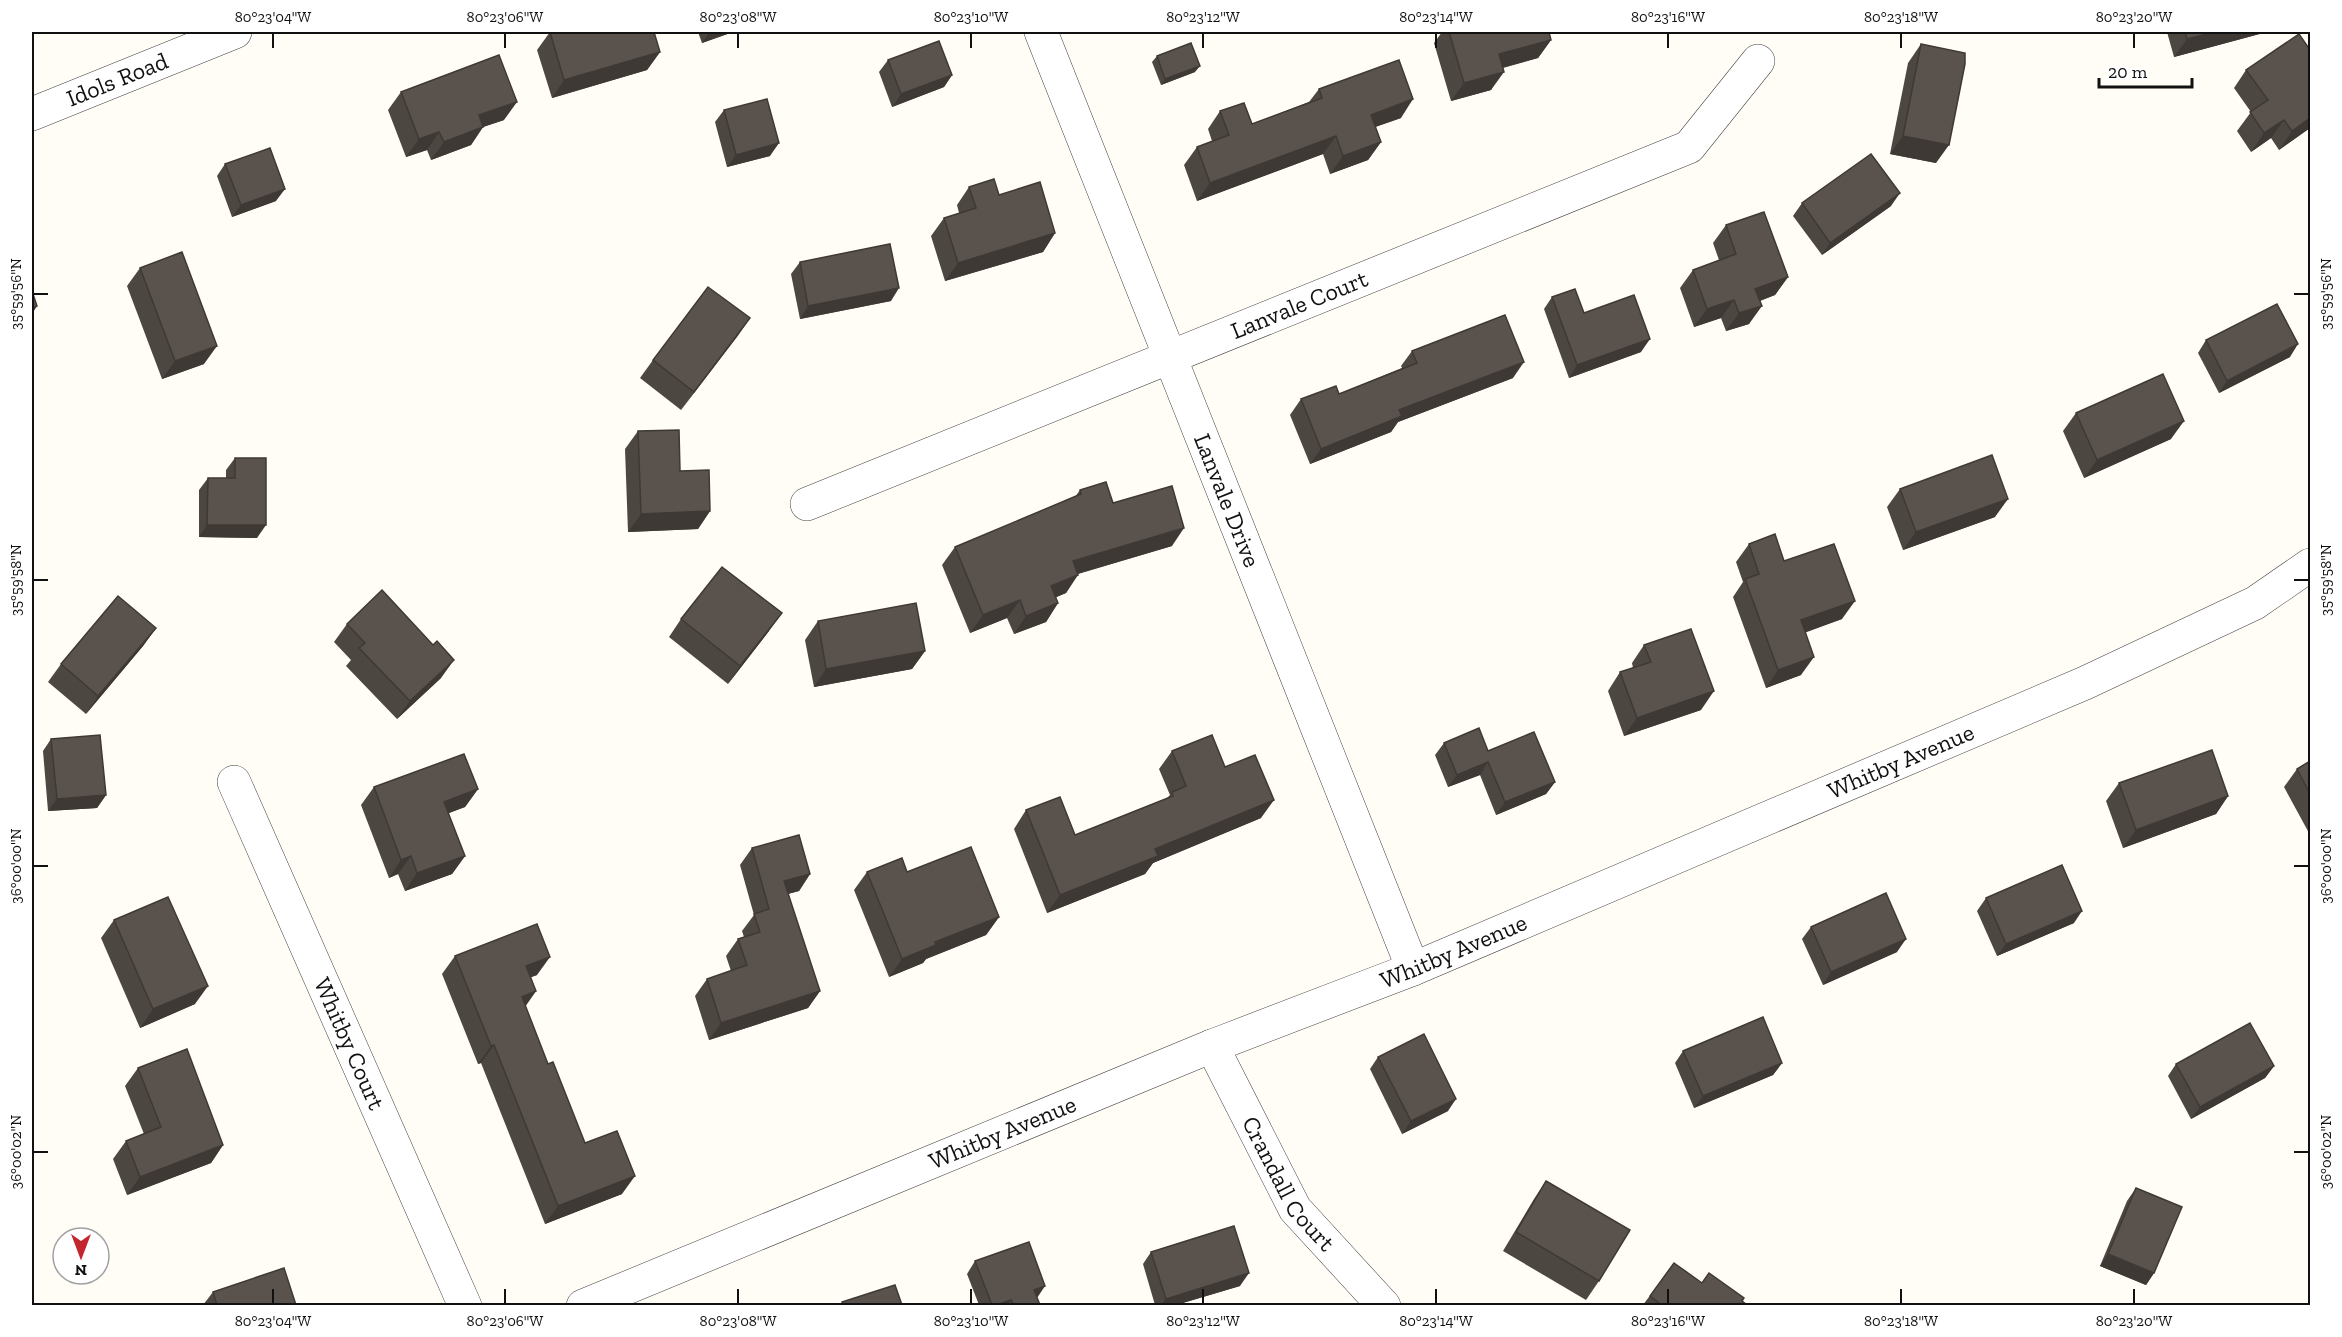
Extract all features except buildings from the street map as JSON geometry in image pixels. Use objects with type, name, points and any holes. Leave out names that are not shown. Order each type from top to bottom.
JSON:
[{"type":"street","name":"Idols Road","points":[[32,114],[235,32]]},
{"type":"street","name":"Lanvale Drive","points":[[1041,32],[1413,969]]},
{"type":"street","name":"Lanvale Court","points":[[807,504],[1689,147],[1758,61]]},
{"type":"street","name":"Whitby Avenue","points":[[583,1305],[1212,1046],[1413,969],[2085,683],[2255,603],[2310,565]]},
{"type":"street","name":"Whitby Court","points":[[234,782],[465,1305]]},
{"type":"street","name":"Crandall Court","points":[[1212,1046],[1295,1209],[1384,1305]]}]
